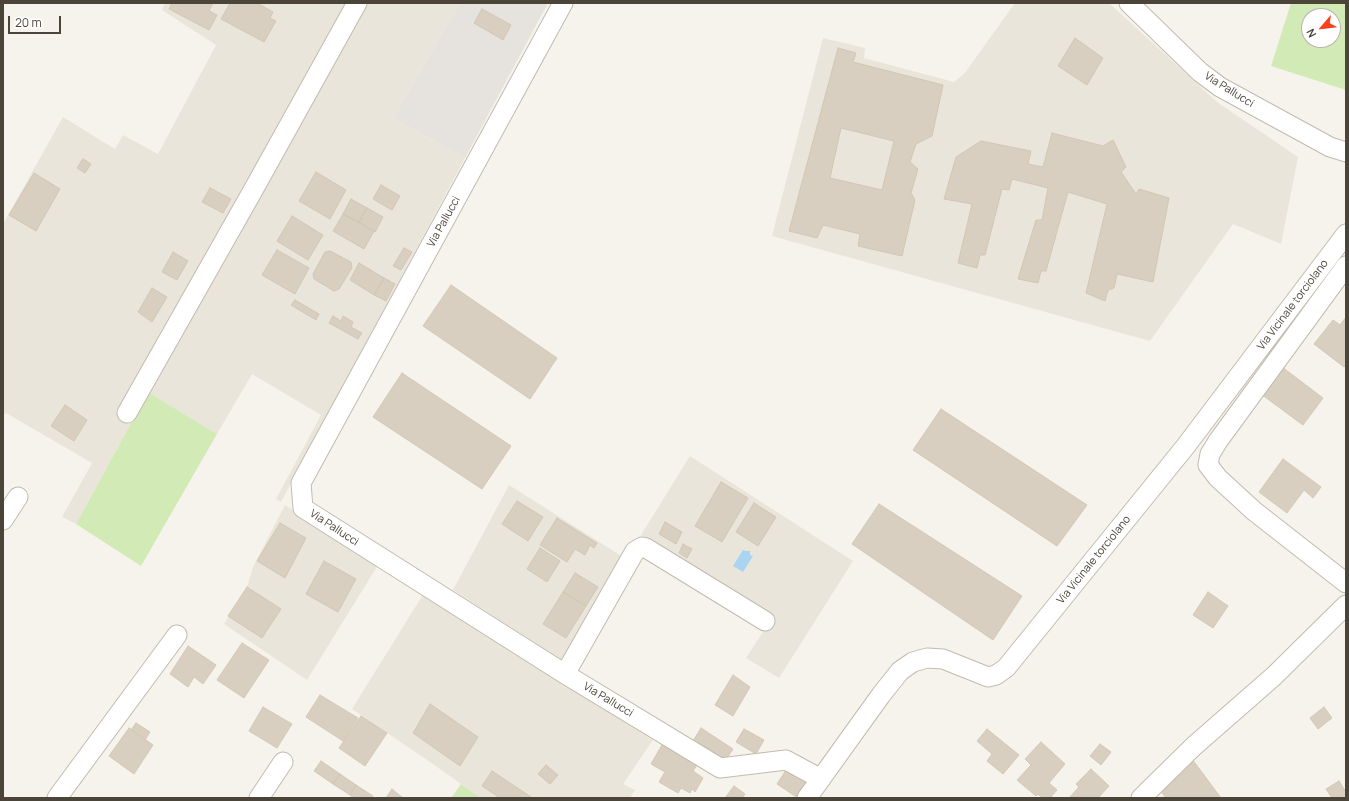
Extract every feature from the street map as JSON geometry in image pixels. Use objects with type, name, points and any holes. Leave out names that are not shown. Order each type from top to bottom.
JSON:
[{"type":"street","points":[[127,413],[357,3]]},
{"type":"street","name":"Via Pallucci","points":[[563,3],[301,483],[302,508],[565,674],[720,768],[786,760],[821,779]]},
{"type":"street","name":"Via Pallucci","points":[[1129,3],[1200,72],[1220,87],[1330,147],[1346,152]]},
{"type":"street","name":"Via Vicinale torciolano","points":[[807,798],[881,695],[900,671],[913,662],[927,658],[942,659],[988,678],[996,675],[1006,668],[1185,447],[1346,234]]},
{"type":"street","points":[[1208,466],[1210,454],[1218,441],[1346,266]]},
{"type":"street","points":[[1185,447],[1208,466],[1218,478],[1254,512],[1346,583]]},
{"type":"street","points":[[3,520],[18,497]]},
{"type":"street","points":[[565,674],[635,551],[642,547],[646,548],[765,621]]},
{"type":"street","points":[[1141,798],[1194,746],[1274,676],[1346,605]]},
{"type":"street","points":[[57,798],[178,635]]},
{"type":"street","points":[[259,798],[283,762]]},
{"type":"shaded area","points":[[165,3],[460,3],[393,118],[465,158],[281,502],[276,499],[321,415],[252,374],[217,434],[148,392],[76,524],[62,517],[92,463],[6,413],[3,416],[3,224],[63,117],[115,149],[123,135],[158,154],[216,45],[162,10]]},
{"type":"shaded area","points":[[460,3],[548,3],[465,158],[393,118]]},
{"type":"shaded area","points":[[1015,3],[1109,3],[1217,102],[1298,157],[1281,244],[1233,224],[1150,341],[772,236],[823,38],[865,48],[864,58],[954,82],[964,74]]},
{"type":"shaded area","points":[[690,456],[853,561],[779,678],[746,658],[772,618],[641,535]]},
{"type":"shaded area","points":[[509,485],[623,557],[563,661],[453,590]]},
{"type":"shaded area","points":[[285,505],[378,565],[307,680],[224,624],[247,587],[253,567]]},
{"type":"shaded area","points":[[424,593],[653,740],[623,784],[635,790],[630,798],[481,798],[352,709]]},
{"type":"green space","points":[[1291,3],[1346,3],[1346,90],[1271,66]]},
{"type":"green space","points":[[148,392],[217,434],[141,566],[76,524]]},
{"type":"green space","points":[[461,784],[478,796],[481,798],[451,798]]},
{"type":"water","points":[[743,550],[750,551],[750,555],[753,556],[743,572],[733,566]]},
{"type":"building","points":[[172,3],[213,3],[209,11],[217,15],[209,30],[169,9]]},
{"type":"building","points":[[230,3],[257,3],[273,12],[270,18],[276,21],[264,42],[221,19]]},
{"type":"building","points":[[482,9],[511,25],[503,40],[474,23]]},
{"type":"building","points":[[1075,38],[1103,58],[1087,85],[1058,66]]},
{"type":"building","points":[[838,48],[856,53],[853,62],[943,85],[932,136],[916,144],[910,162],[918,169],[911,193],[915,200],[902,256],[858,246],[860,234],[823,225],[817,238],[789,231]],"holes":[[[841,128],[894,141],[882,190],[830,178]]]},
{"type":"building","points":[[1052,133],[1103,146],[1113,140],[1126,167],[1121,172],[1136,194],[1139,189],[1169,198],[1153,282],[1117,274],[1114,288],[1108,290],[1105,301],[1086,293],[1107,204],[1068,192],[1046,271],[1041,271],[1038,283],[1018,279],[1036,220],[1042,220],[1048,188],[1012,179],[1009,190],[1002,189],[985,255],[980,255],[977,268],[958,263],[972,204],[944,199],[956,157],[981,141],[1031,151],[1028,164],[1043,167]]},
{"type":"building","points":[[83,159],[91,164],[85,173],[77,168]]},
{"type":"building","points":[[316,172],[346,190],[330,219],[299,201]]},
{"type":"building","points":[[34,173],[60,189],[36,231],[9,215]]},
{"type":"building","points":[[381,185],[400,196],[392,210],[373,199]]},
{"type":"building","points":[[210,188],[231,199],[223,213],[202,202]]},
{"type":"building","points":[[351,199],[367,208],[359,222],[343,214]]},
{"type":"building","points":[[367,208],[383,217],[375,232],[359,222]]},
{"type":"building","points":[[343,214],[374,231],[364,249],[333,231]]},
{"type":"building","points":[[292,216],[323,235],[308,260],[277,241]]},
{"type":"building","points":[[404,248],[412,252],[401,270],[393,266]]},
{"type":"building","points":[[277,250],[309,268],[295,294],[262,275]]},
{"type":"building","points":[[330,251],[351,262],[352,268],[339,289],[334,291],[314,279],[313,274],[325,252]]},
{"type":"building","points":[[173,252],[188,261],[177,280],[162,272]]},
{"type":"building","points":[[359,263],[384,278],[374,295],[350,280]]},
{"type":"building","points":[[384,278],[395,284],[386,301],[374,295]]},
{"type":"building","points":[[451,285],[557,358],[530,399],[423,326]]},
{"type":"building","points":[[152,288],[167,297],[152,322],[138,312]]},
{"type":"building","points":[[295,300],[319,314],[316,320],[291,305]]},
{"type":"building","points":[[333,316],[341,321],[343,316],[353,322],[351,327],[362,333],[358,339],[329,323]]},
{"type":"building","points":[[1346,317],[1346,365],[1344,367],[1314,344],[1333,320],[1340,325]]},
{"type":"building","points":[[1282,367],[1323,398],[1303,425],[1261,394]]},
{"type":"building","points":[[402,373],[511,446],[482,489],[373,417]]},
{"type":"building","points":[[65,405],[87,420],[74,441],[51,426]]},
{"type":"building","points":[[941,409],[1087,505],[1057,546],[913,450]]},
{"type":"building","points":[[1283,459],[1321,487],[1313,498],[1304,490],[1287,513],[1259,492]]},
{"type":"building","points":[[721,482],[748,498],[722,542],[695,526]]},
{"type":"building","points":[[517,501],[543,517],[528,541],[502,524]]},
{"type":"building","points":[[754,503],[776,517],[758,546],[736,532]]},
{"type":"building","points":[[879,504],[1022,596],[993,640],[852,544]]},
{"type":"building","points":[[557,518],[597,543],[594,548],[590,545],[585,555],[575,549],[567,562],[540,545]]},
{"type":"building","points":[[665,522],[682,532],[676,544],[659,534]]},
{"type":"building","points":[[280,523],[306,538],[285,578],[257,561]]},
{"type":"building","points":[[683,544],[692,549],[687,558],[679,553]]},
{"type":"building","points":[[540,548],[560,561],[547,582],[527,569]]},
{"type":"building","points":[[324,561],[356,579],[338,612],[306,594]]},
{"type":"building","points":[[575,573],[598,587],[586,606],[563,592]]},
{"type":"building","points":[[247,587],[281,609],[262,638],[228,616]]},
{"type":"building","points":[[563,592],[586,606],[566,638],[543,624]]},
{"type":"building","points":[[1208,592],[1228,606],[1213,628],[1193,615]]},
{"type":"building","points":[[242,643],[269,660],[244,698],[217,680]]},
{"type":"building","points":[[188,646],[216,665],[203,684],[194,677],[188,687],[170,674]]},
{"type":"building","points":[[733,675],[750,687],[733,716],[715,705]]},
{"type":"building","points":[[320,695],[358,718],[343,741],[306,717]]},
{"type":"building","points":[[430,704],[478,737],[460,766],[413,733]]},
{"type":"building","points":[[263,707],[292,724],[277,748],[249,731]]},
{"type":"building","points":[[1324,707],[1332,718],[1318,729],[1310,718]]},
{"type":"building","points":[[361,716],[387,733],[365,766],[339,748]]},
{"type":"building","points":[[136,723],[150,732],[145,740],[131,730]]},
{"type":"building","points":[[129,728],[153,745],[134,774],[109,756]]},
{"type":"building","points":[[701,728],[733,749],[725,761],[693,741]]},
{"type":"building","points":[[744,729],[764,740],[756,754],[736,742]]},
{"type":"building","points":[[987,729],[1019,755],[1003,774],[987,761],[992,754],[977,741]]},
{"type":"building","points":[[1041,742],[1065,764],[1049,783],[1057,790],[1050,798],[1042,798],[1038,794],[1036,796],[1017,780],[1031,765],[1025,759]]},
{"type":"building","points":[[1100,744],[1111,752],[1101,765],[1090,756]]},
{"type":"building","points":[[662,745],[697,765],[693,771],[703,778],[695,792],[692,789],[690,793],[681,788],[678,793],[659,782],[665,772],[651,764]]},
{"type":"building","points":[[1192,759],[1221,798],[1166,798],[1157,786]]},
{"type":"building","points":[[321,761],[340,774],[333,784],[314,771]]},
{"type":"building","points":[[546,765],[558,775],[550,784],[538,774]]},
{"type":"building","points":[[788,767],[812,783],[798,798],[777,784]]},
{"type":"building","points":[[1091,769],[1109,786],[1098,798],[1069,798],[1079,787],[1076,784]]},
{"type":"building","points":[[492,771],[531,798],[500,798],[482,786]]},
{"type":"building","points":[[340,774],[356,785],[350,795],[333,784]]},
{"type":"building","points":[[1339,781],[1346,792],[1346,798],[1332,798],[1326,789]]},
{"type":"building","points":[[356,785],[373,796],[372,798],[354,798],[350,795]]},
{"type":"building","points":[[734,786],[745,794],[742,798],[725,798]]},
{"type":"building","points":[[392,789],[403,798],[386,798]]}]
